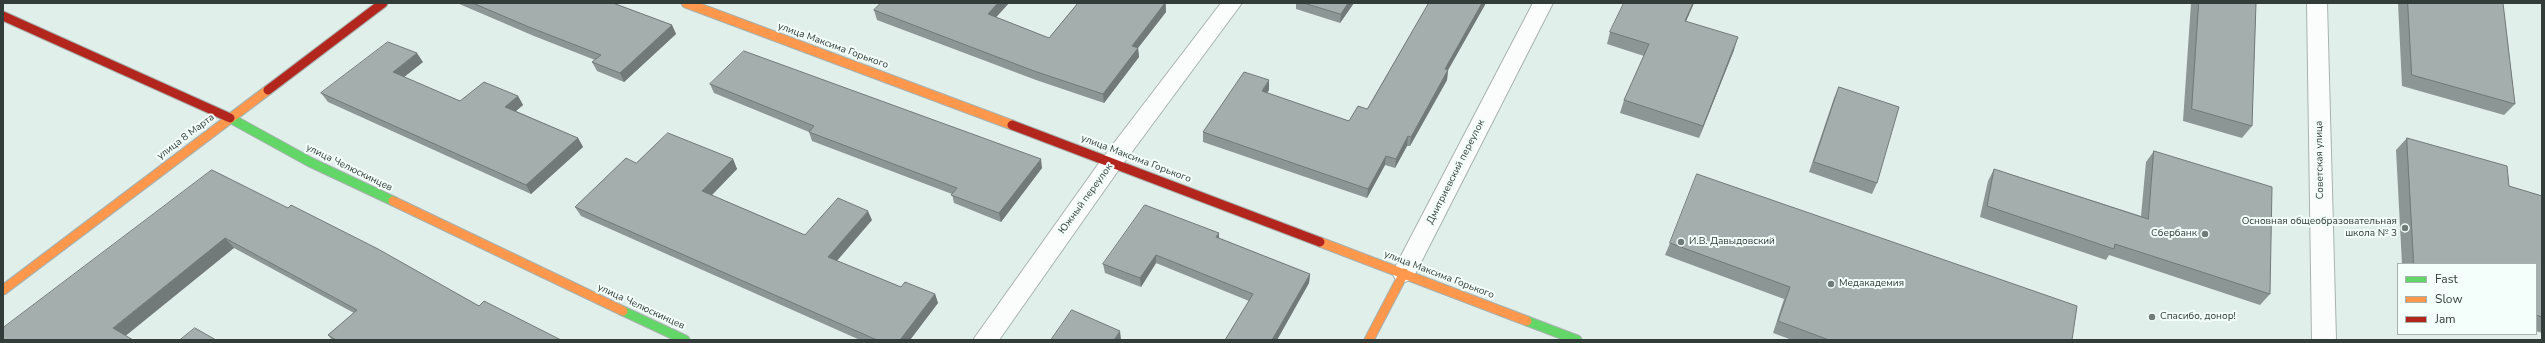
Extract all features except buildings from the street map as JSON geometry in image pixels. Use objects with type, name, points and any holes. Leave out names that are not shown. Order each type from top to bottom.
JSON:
[{"type":"main road","name":"улица 8 Марта","points":[[3,290],[383,3]]},
{"type":"main road","name":"улица Максима Горького","points":[[686,3],[1112,162],[1577,340]]},
{"type":"main road","name":"улица Челюскинцев","points":[[3,16],[230,118],[310,162],[684,340]]},
{"type":"main road","name":"Дмитриевский переулок","points":[[1369,340],[1404,273]]},
{"type":"street","name":"Южный переулок","points":[[985,340],[1112,162],[1232,3]]},
{"type":"street","name":"Дмитриевский переулок","points":[[1404,273],[1543,3]]},
{"type":"street","name":"Советская улица","points":[[2317,3],[2324,340]]},
{"type":"traffic: fast","points":[[230,118],[310,162],[393,201]]},
{"type":"traffic: fast","points":[[623,311],[685,340]]},
{"type":"traffic: fast","points":[[1527,321],[1577,340]]},
{"type":"traffic: slow","points":[[686,3],[1012,125]]},
{"type":"traffic: slow","points":[[3,290],[268,90]]},
{"type":"traffic: slow","points":[[393,201],[623,311]]},
{"type":"traffic: slow","points":[[1320,242],[1527,321]]},
{"type":"traffic: slow","points":[[1369,340],[1404,273]]},
{"type":"traffic: jam","points":[[268,90],[383,3]]},
{"type":"traffic: jam","points":[[3,16],[230,118]]},
{"type":"traffic: jam","points":[[1012,125],[1320,242]]},
{"type":"place","name":"Основная общеобразовательная школа № 3","points":[[2405,228]]},
{"type":"place","name":"Сбербанк","points":[[2205,234]]},
{"type":"place","name":"И.В. Давыдовский","points":[[1681,242]]},
{"type":"place","name":"Медакадемия","points":[[1831,284]]},
{"type":"place","name":"Спасибо, донор!","points":[[2152,317]]}]
